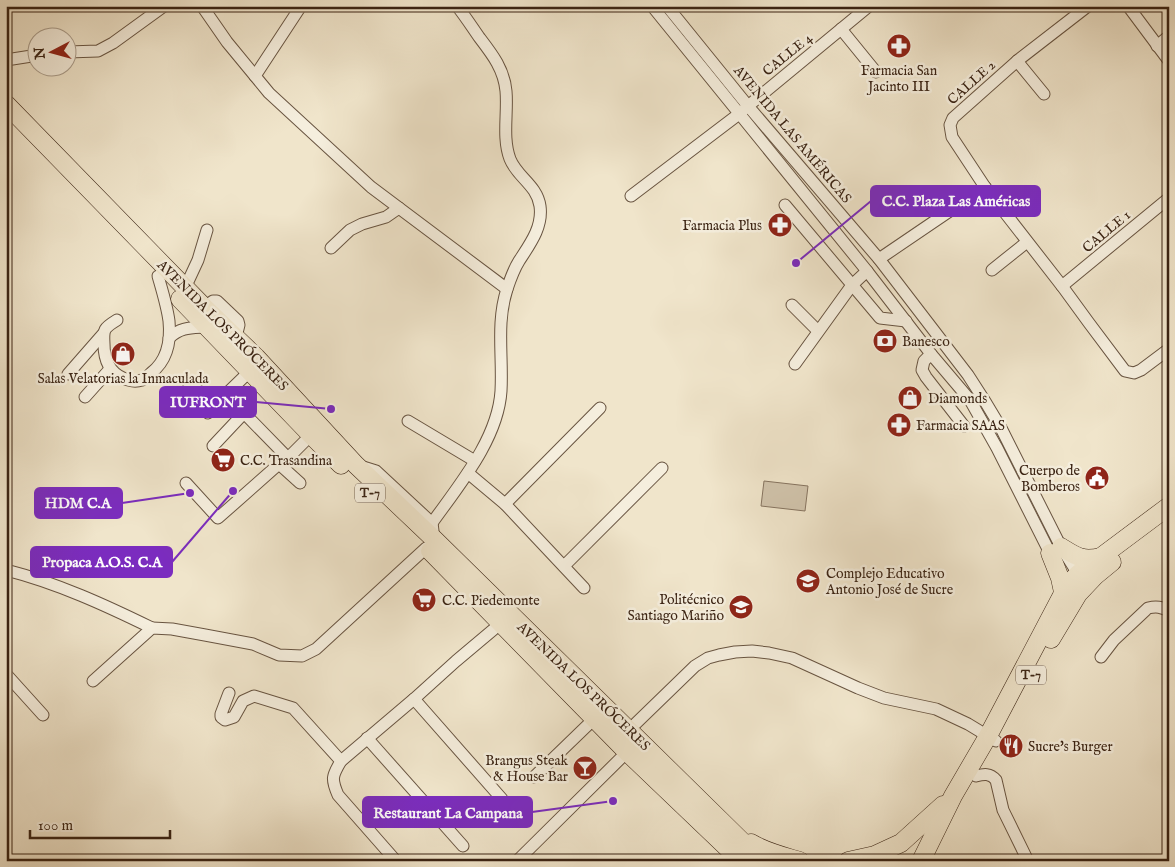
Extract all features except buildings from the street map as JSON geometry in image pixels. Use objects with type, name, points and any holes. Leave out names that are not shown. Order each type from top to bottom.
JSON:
[{"type":"highway","name":"AVENIDA LOS PRÓCERES","points":[[6,104],[236,338],[356,464],[762,861]]},
{"type":"highway","name":"AVENIDA LOS PRÓCERES","points":[[6,118],[311,435],[431,537],[500,624],[627,752],[741,861]]},
{"type":"highway","name":"T-7","points":[[921,861],[953,796],[992,738],[1075,586],[1101,557],[1169,506]]},
{"type":"highway","name":"T-7","points":[[1075,586],[1105,568],[1169,518]]},
{"type":"highway","points":[[1075,586],[1060,578],[1056,550],[1084,559],[1101,557]]},
{"type":"highway","name":"T-7","points":[[930,861],[935,847],[976,776],[992,738]]},
{"type":"highway","points":[[848,861],[875,855],[901,843],[953,796]]},
{"type":"highway","points":[[732,830],[759,848],[800,861]]},
{"type":"street","points":[[78,52],[98,51],[113,43],[164,6]]},
{"type":"street","points":[[202,6],[227,42],[269,93],[363,180],[507,289]]},
{"type":"street","points":[[255,76],[301,6]]},
{"type":"street","points":[[6,570],[95,601],[152,628],[205,634],[253,644],[280,655],[302,656],[316,649],[431,537],[492,432],[499,411],[501,390],[500,321],[507,289],[518,263],[539,226],[540,206],[535,191],[514,168],[509,157],[506,90],[496,60],[457,6]]},
{"type":"street","name":"AVENIDA LAS AMÉRICAS","points":[[652,6],[970,400],[1075,586]]},
{"type":"street","name":"AVENIDA LAS AMÉRICAS","points":[[667,6],[748,106],[879,259],[968,375],[1001,428],[1056,550]]},
{"type":"street","name":"CALLE 2","points":[[1088,6],[1017,61],[953,118],[950,125],[952,137],[985,187],[1126,371],[1134,373],[1141,370],[1169,349]]},
{"type":"street","points":[[1128,6],[1169,62]]},
{"type":"street","name":"CALLE 4","points":[[631,196],[739,114],[842,29],[865,7]]},
{"type":"street","points":[[842,29],[876,72]]},
{"type":"street","points":[[1157,46],[1169,36]]},
{"type":"street","points":[[6,60],[28,57]]},
{"type":"street","points":[[1017,61],[1044,94]]},
{"type":"street","points":[[879,259],[985,187]]},
{"type":"street","name":"CALLE 1","points":[[1062,286],[1169,198]]},
{"type":"street","points":[[785,204],[880,318],[906,321]]},
{"type":"street","points":[[331,248],[350,230],[362,224],[386,217],[399,208]]},
{"type":"street","points":[[810,233],[822,216]]},
{"type":"street","points":[[186,288],[198,260],[206,230]]},
{"type":"street","points":[[992,270],[1027,242]]},
{"type":"street","points":[[795,364],[852,285],[867,271]]},
{"type":"street","points":[[103,334],[106,362],[110,369],[119,376],[132,381],[142,380],[154,371],[168,351],[169,338],[169,320],[158,276]]},
{"type":"street","points":[[792,306],[818,331]]},
{"type":"street","points":[[166,307],[184,329]]},
{"type":"street","points":[[68,374],[103,334],[107,326],[118,320]]},
{"type":"street","points":[[169,338],[176,332],[184,329],[206,327]]},
{"type":"street","points":[[931,354],[924,362],[922,370],[964,426]]},
{"type":"street","points":[[85,397],[110,369]]},
{"type":"street","points":[[186,380],[212,409],[249,372]]},
{"type":"street","points":[[228,393],[300,483]]},
{"type":"street","points":[[505,504],[600,408]]},
{"type":"street","points":[[213,446],[244,413]]},
{"type":"street","points":[[408,421],[475,461]]},
{"type":"street","points":[[186,483],[218,518],[311,435]]},
{"type":"street","points":[[564,566],[662,468]]},
{"type":"street","points":[[468,473],[505,504],[584,588]]},
{"type":"street","points":[[1101,657],[1114,640],[1148,608],[1156,606],[1169,612]]},
{"type":"street","points":[[396,861],[338,795],[333,783],[333,774],[341,761],[500,624]]},
{"type":"street","points":[[93,681],[152,628]]},
{"type":"street","points":[[629,730],[695,666],[719,654],[752,651],[792,658],[884,698],[936,709],[992,738]]},
{"type":"street","points":[[6,674],[43,715]]},
{"type":"street","points":[[229,693],[221,714],[225,720],[234,717],[243,701],[254,696],[293,708],[341,761]]},
{"type":"street","points":[[414,699],[502,799]]},
{"type":"street","points":[[534,777],[594,719]]},
{"type":"street","points":[[368,738],[463,846]]},
{"type":"street","points":[[517,861],[627,752]]},
{"type":"street","points":[[976,776],[989,774],[996,780],[1003,810],[1028,861]]},
{"type":"shaded area","points":[[764,481],[808,486],[805,511],[761,506]]},
{"type":"place","name":"Farmacia San Jacinto III","points":[[899,46]]},
{"type":"place","name":"Farmacia Plus","points":[[780,225]]},
{"type":"place","name":"C.C. Plaza Las Américas","points":[[796,263]]},
{"type":"place","name":"Banesco","points":[[885,341]]},
{"type":"place","name":"Salas Velatorias la Inmaculada","points":[[123,354]]},
{"type":"place","name":"Diamonds","points":[[910,398]]},
{"type":"place","name":"IUFRONT","points":[[331,409]]},
{"type":"place","name":"Farmacia SAAS","points":[[899,425]]},
{"type":"place","name":"C.C. Trasandina","points":[[223,460]]},
{"type":"place","name":"Cuerpo de Bomberos","points":[[1097,478]]},
{"type":"place","name":"Propaca A.O.S. C.A","points":[[233,491]]},
{"type":"place","name":"HDM C.A","points":[[190,493]]},
{"type":"place","name":"Complejo Educativo Antonio José de Sucre","points":[[808,581]]},
{"type":"place","name":"C.C. Piedemonte","points":[[424,600]]},
{"type":"place","name":"Politécnico Santiago Mariño","points":[[741,607]]},
{"type":"place","name":"Sucre's Burger","points":[[1011,746]]},
{"type":"place","name":"Brangus Steak & House Bar","points":[[585,768]]},
{"type":"place","name":"Restaurant La Campana","points":[[613,801]]}]
